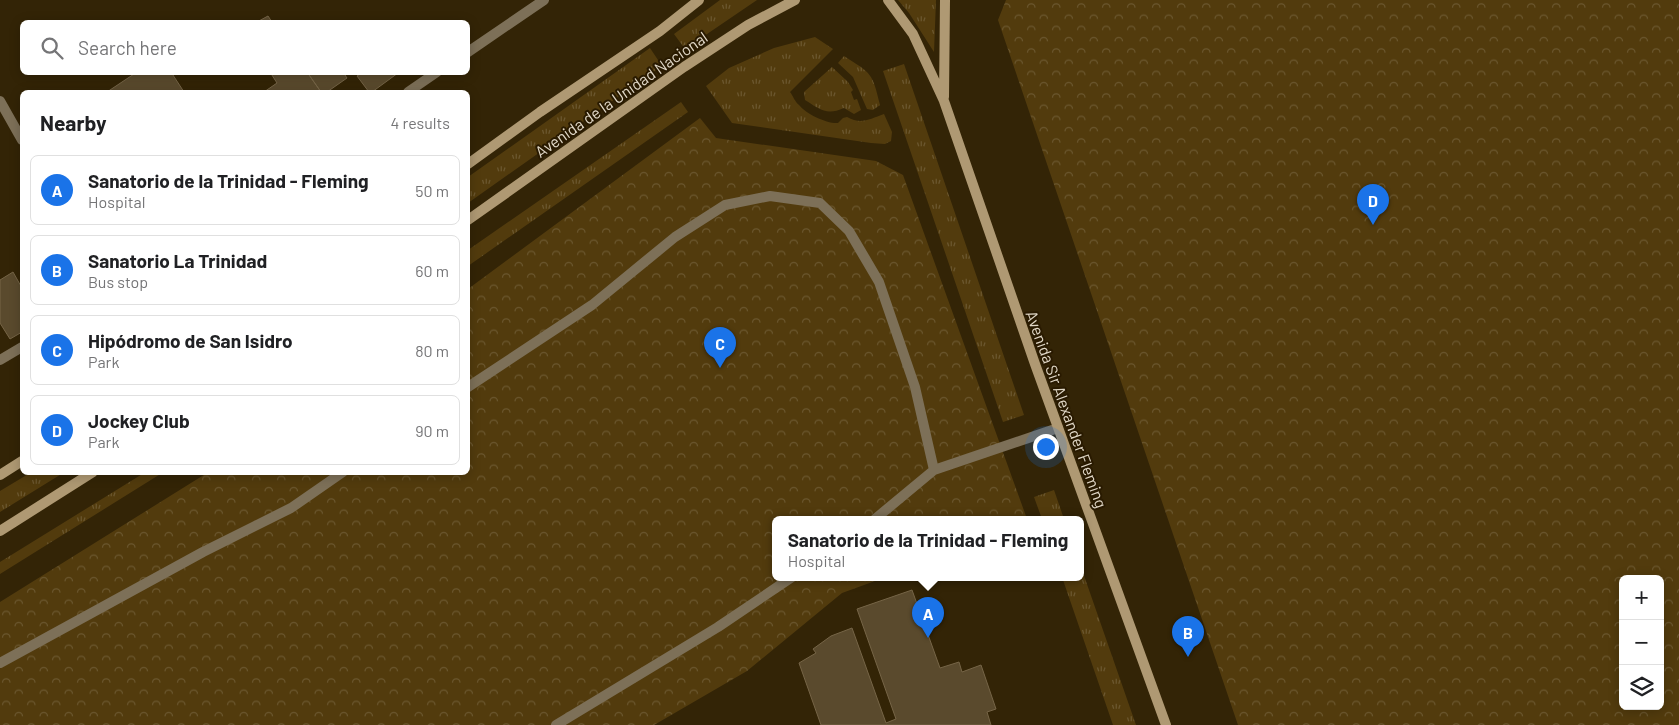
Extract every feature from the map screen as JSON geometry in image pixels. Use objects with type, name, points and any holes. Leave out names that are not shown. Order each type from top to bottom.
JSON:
[{"type":"main road","name":"Avenida de la Unidad Nacional","points":[[470,163],[540,112],[660,31],[700,0]]},
{"type":"main road","name":"Avenida de la Unidad Nacional","points":[[470,219],[700,57],[748,25],[795,0]]},
{"type":"main road","name":"Avenida Sir Alexander Fleming","points":[[888,0],[914,34],[944,101],[1058,428],[1166,725]]},
{"type":"main road","name":"Avenida Sir Alexander Fleming","points":[[944,101],[945,0]]},
{"type":"main road","points":[[0,475],[20,462]]},
{"type":"main road","points":[[0,530],[88,475]]},
{"type":"street","points":[[470,51],[544,0]]},
{"type":"street","points":[[411,90],[433,75]]},
{"type":"street","points":[[0,101],[20,136]]},
{"type":"street","points":[[470,387],[592,305],[675,237],[725,205],[770,196],[820,203],[849,230],[879,282],[915,387],[934,470]]},
{"type":"street","points":[[0,360],[20,348]]},
{"type":"street","points":[[879,516],[934,470],[1058,428]]},
{"type":"street","points":[[0,663],[203,552],[291,508],[340,475]]},
{"type":"street","points":[[556,725],[718,627],[786,581]]},
{"type":"green space","points":[[720,0],[757,0],[685,49],[674,34]]},
{"type":"green space","points":[[898,0],[936,0],[934,52],[909,13]]},
{"type":"green space","points":[[1006,0],[1679,0],[1679,725],[1238,725],[998,20]]},
{"type":"green space","points":[[815,37],[833,49],[790,92],[796,102],[812,115],[833,123],[838,123],[847,117],[861,121],[884,114],[892,132],[891,141],[885,144],[871,143],[732,123],[706,86],[729,68],[774,48]]},
{"type":"green space","points":[[650,48],[662,66],[470,202],[470,176]]},
{"type":"green space","points":[[844,56],[870,75],[880,105],[873,110],[867,109],[853,77],[838,63]]},
{"type":"green space","points":[[904,64],[1024,415],[1003,422],[883,71]]},
{"type":"green space","points":[[832,67],[848,82],[853,90],[851,92],[854,100],[857,99],[861,110],[854,114],[844,108],[832,111],[823,110],[805,100],[804,92]]},
{"type":"green space","points":[[681,102],[688,112],[470,265],[470,249]]},
{"type":"green space","points":[[700,118],[716,138],[876,161],[903,175],[1026,516],[772,516],[772,581],[875,581],[842,593],[747,671],[654,725],[0,725],[0,602],[204,475],[470,475],[470,288]]},
{"type":"green space","points":[[27,475],[60,475],[0,512],[0,491]]},
{"type":"green space","points":[[141,475],[159,475],[0,574],[0,562]]},
{"type":"green space","points":[[1054,490],[1063,516],[1041,516],[1034,497]]},
{"type":"green space","points":[[1084,576],[1136,725],[1113,725],[1063,581],[1084,581]]},
{"type":"building","points":[[268,16],[271,20],[261,20]]},
{"type":"building","points":[[132,75],[173,75],[183,90],[110,90]]},
{"type":"building","points":[[272,75],[309,75],[320,90],[267,90],[277,83]]},
{"type":"building","points":[[309,75],[345,75],[347,78],[330,90],[320,90]]},
{"type":"building","points":[[395,75],[375,90],[368,90],[357,76]]},
{"type":"building","points":[[13,272],[20,284],[20,333],[10,339],[0,323],[0,280]]},
{"type":"building","points":[[912,590],[940,668],[959,662],[962,672],[981,665],[996,709],[987,712],[991,725],[821,725],[799,663],[816,653],[813,649],[831,636],[852,628],[886,723],[896,719],[857,609]]},
{"type":"place","name":"Jockey Club","points":[[1373,225]]},
{"type":"place","name":"Hipódromo de San Isidro","points":[[720,368]]},
{"type":"place","name":"Sanatorio de la Trinidad - Fleming","points":[[928,638]]},
{"type":"place","name":"Sanatorio La Trinidad","points":[[1188,657]]}]
